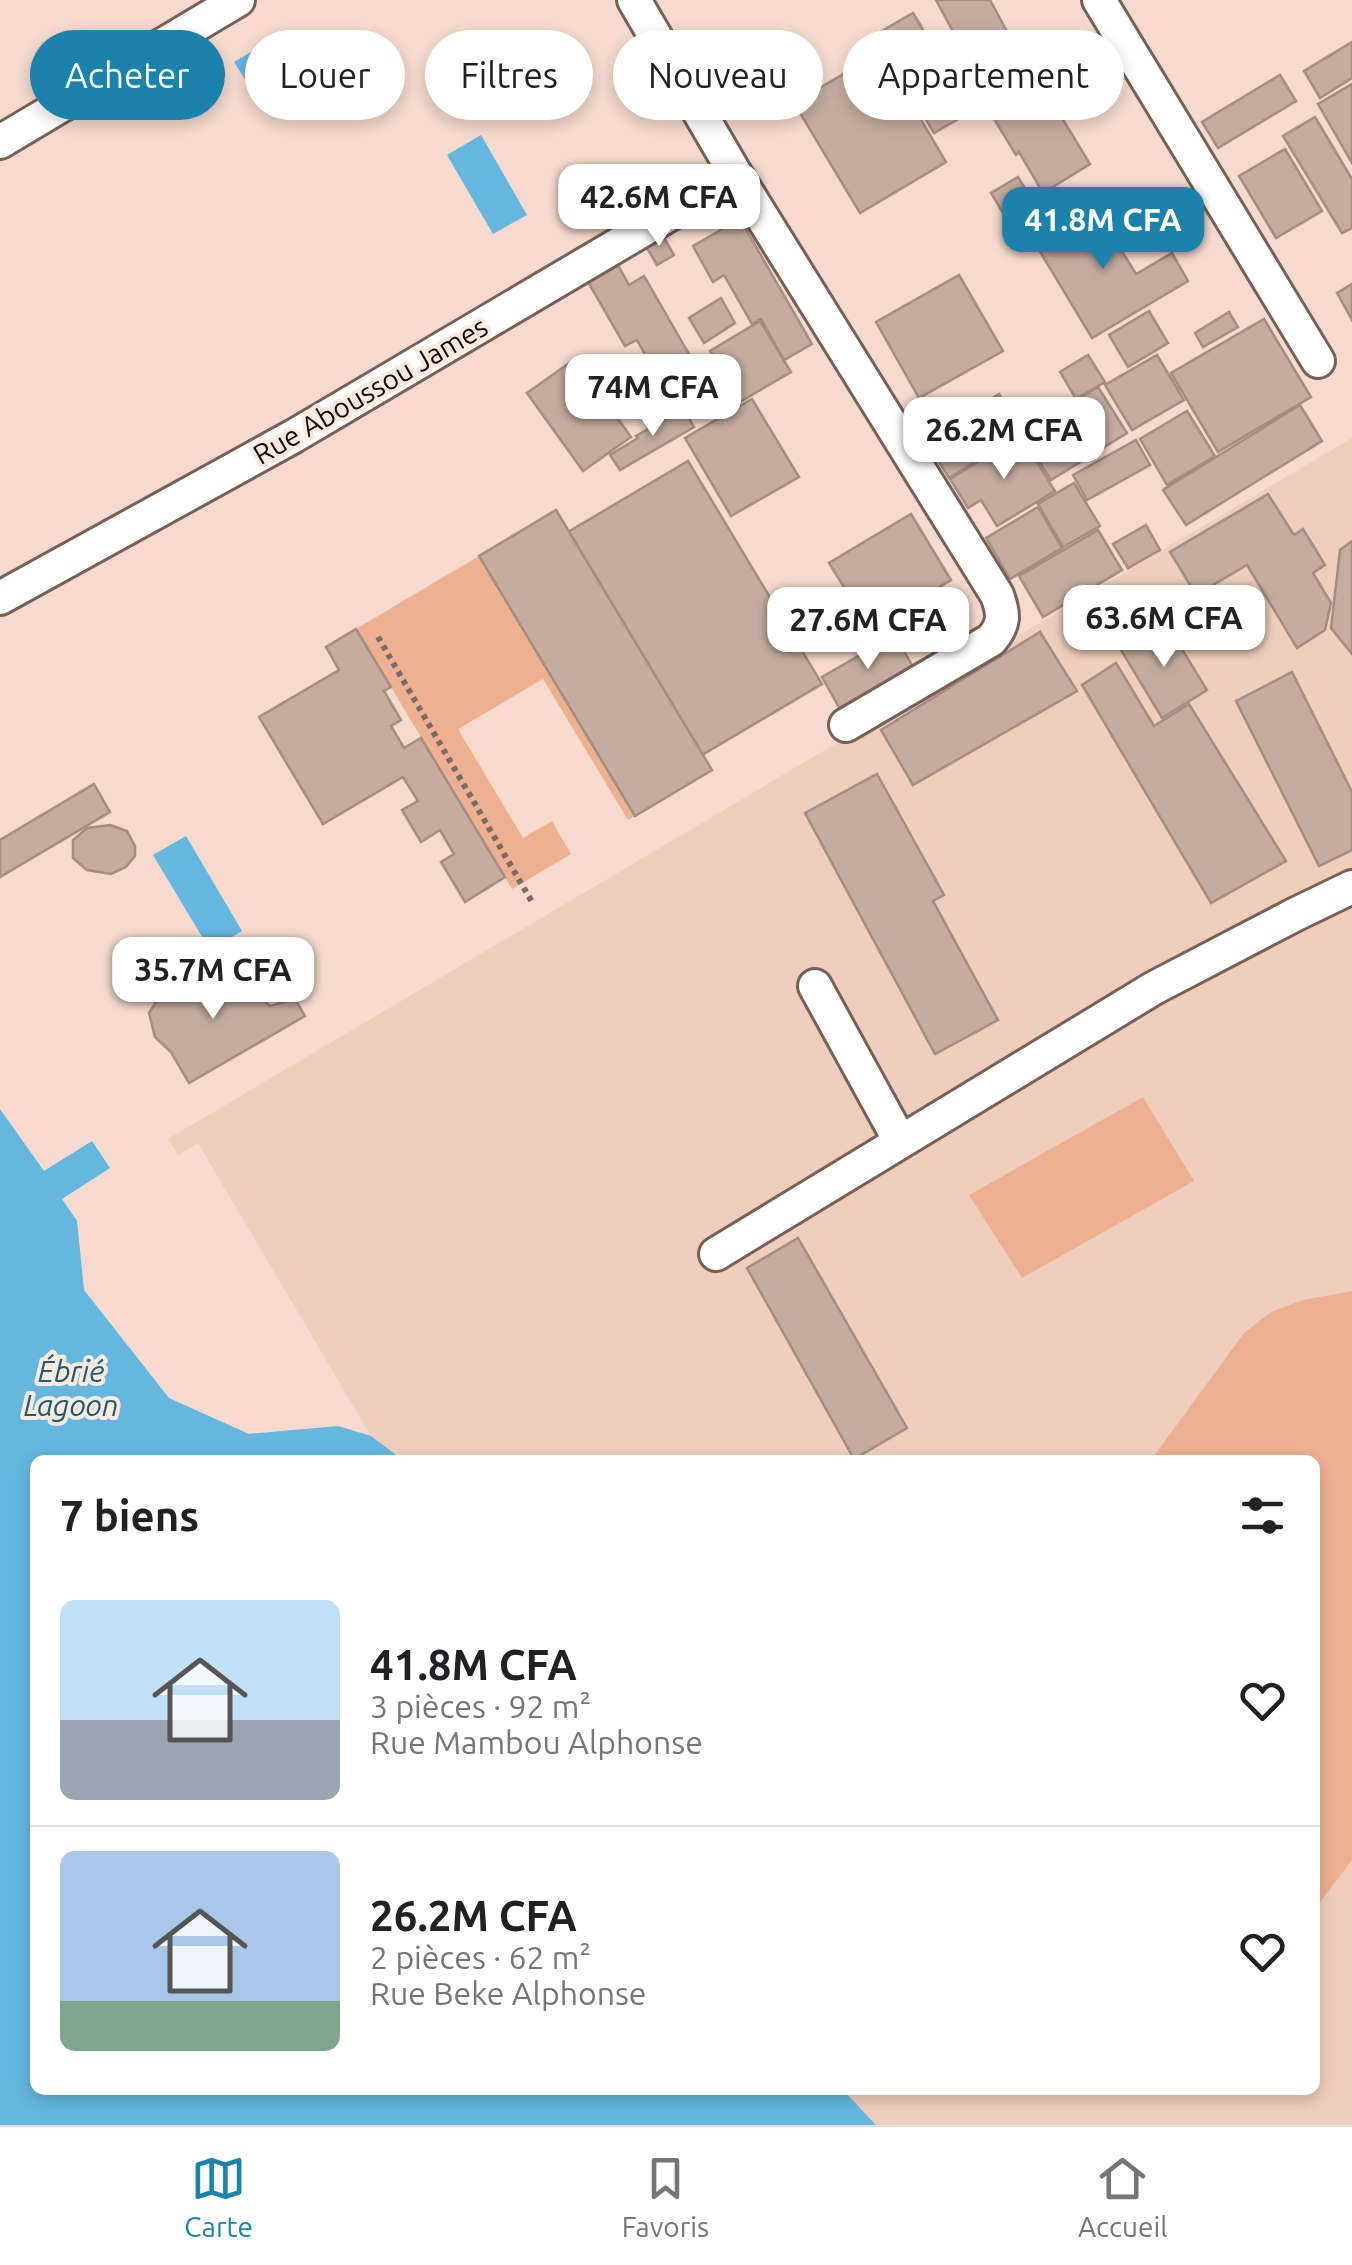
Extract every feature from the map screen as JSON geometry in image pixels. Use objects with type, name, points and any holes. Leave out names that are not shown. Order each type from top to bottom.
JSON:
[{"type":"street","points":[[0,142],[238,0]]},
{"type":"street","points":[[634,0],[736,175],[997,595],[1004,614],[991,640],[846,725]]},
{"type":"street","points":[[1099,0],[1318,361]]},
{"type":"street","name":"Rue Aboussou James","points":[[0,598],[294,436],[736,175]]},
{"type":"street","points":[[716,1254],[1154,988],[1352,887]]},
{"type":"street","points":[[816,986],[900,1142]]},
{"type":"path","points":[[378,638],[532,902]]},
{"type":"shaded area","points":[[1352,438],[1352,2125],[876,2125],[848,2095],[1320,2095],[1320,1455],[396,1455],[371,1436],[198,1143],[178,1155],[168,1139]]},
{"type":"shaded area","points":[[479,556],[635,816],[628,820],[543,679],[458,729],[523,838],[552,821],[571,854],[512,889],[356,629]]},
{"type":"shaded area","points":[[1143,1097],[1194,1181],[1022,1278],[969,1195]]},
{"type":"shaded area","points":[[1352,1291],[1352,1860],[1320,1902],[1320,1455],[1155,1455],[1244,1333],[1271,1312],[1303,1300]]},
{"type":"water","points":[[245,55],[245,79],[234,62]]},
{"type":"water","points":[[481,135],[527,215],[493,234],[447,155]]},
{"type":"water","points":[[186,836],[242,931],[210,950],[153,855]]},
{"type":"water","name":"Ébrié Lagoon","points":[[0,1109],[44,1171],[92,1141],[110,1168],[62,1199],[77,1221],[84,1290],[169,1398],[249,1434],[338,1426],[371,1436],[396,1455],[30,1455],[30,2095],[848,2095],[876,2125],[0,2125]]},
{"type":"building","points":[[936,0],[990,0],[1006,30],[952,30]]},
{"type":"building","points":[[913,13],[923,30],[884,30]]},
{"type":"building","points":[[1352,42],[1352,78],[1320,98],[1304,71]]},
{"type":"building","points":[[843,74],[843,120],[921,120],[946,162],[860,213],[804,120],[823,120],[823,86]]},
{"type":"building","points":[[1280,75],[1296,101],[1218,148],[1202,122]]},
{"type":"building","points":[[1352,84],[1352,163],[1318,104]]},
{"type":"building","points":[[1315,117],[1352,179],[1352,228],[1342,233],[1283,136]]},
{"type":"building","points":[[926,120],[956,120],[934,133]]},
{"type":"building","points":[[995,120],[1063,120],[1090,164],[1043,193],[1019,152],[1016,155]]},
{"type":"building","points":[[1285,149],[1322,211],[1276,238],[1239,176]]},
{"type":"building","points":[[1018,177],[1042,217],[1015,233],[991,193]]},
{"type":"building","points":[[1093,204],[1136,274],[1172,253],[1188,281],[1092,338],[1033,240]]},
{"type":"building","points":[[740,219],[812,344],[784,360],[761,319],[752,324],[724,275],[713,282],[693,246]]},
{"type":"building","points":[[661,233],[674,255],[657,265],[644,243]]},
{"type":"building","points":[[618,265],[629,285],[644,276],[705,382],[660,407],[643,377],[654,371],[637,340],[625,346],[588,282]]},
{"type":"building","points":[[959,275],[1003,351],[919,398],[876,322]]},
{"type":"building","points":[[1352,284],[1352,320],[1337,293]]},
{"type":"building","points":[[721,298],[735,323],[704,343],[689,318]]},
{"type":"building","points":[[1149,311],[1168,343],[1128,367],[1109,335]]},
{"type":"building","points":[[1229,312],[1238,327],[1203,347],[1195,333]]},
{"type":"building","points":[[1264,319],[1311,397],[1218,452],[1171,373]]},
{"type":"building","points":[[760,321],[791,372],[740,402],[710,351]]},
{"type":"building","points":[[1088,355],[1105,382],[1076,399],[1060,372]]},
{"type":"building","points":[[1157,355],[1184,400],[1132,430],[1105,385]]},
{"type":"building","points":[[575,359],[631,437],[583,471],[527,393]]},
{"type":"building","points":[[1098,387],[1127,433],[1051,480],[1022,435]]},
{"type":"building","points":[[999,394],[1022,433],[949,478],[925,439]]},
{"type":"building","points":[[752,399],[799,477],[731,516],[685,438]]},
{"type":"building","points":[[1300,405],[1322,441],[1186,525],[1163,490]]},
{"type":"building","points":[[683,409],[694,427],[620,470],[610,455]]},
{"type":"building","points":[[1187,411],[1215,456],[1167,485],[1140,439]]},
{"type":"building","points":[[1021,436],[1055,491],[997,526],[981,500],[968,508],[950,479]]},
{"type":"building","points":[[1136,440],[1150,465],[1087,500],[1073,475]]},
{"type":"building","points":[[688,461],[822,684],[702,755],[568,532]]},
{"type":"building","points":[[1074,483],[1100,526],[1063,547],[1038,504]]},
{"type":"building","points":[[1268,494],[1294,535],[1303,529],[1325,565],[1313,573],[1331,603],[1325,630],[1297,648],[1247,565],[1196,595],[1170,552]]},
{"type":"building","points":[[1038,507],[1062,548],[1010,579],[986,538]]},
{"type":"building","points":[[556,510],[712,770],[635,816],[479,556]]},
{"type":"building","points":[[911,514],[951,580],[859,636],[846,615],[857,608],[829,563]]},
{"type":"building","points":[[1146,525],[1160,550],[1128,568],[1113,544]]},
{"type":"building","points":[[1098,530],[1122,570],[1043,617],[1019,576]]},
{"type":"building","points":[[1352,541],[1352,654],[1331,628],[1340,550]]},
{"type":"building","points":[[1166,623],[1207,690],[1162,718],[1121,650]]},
{"type":"building","points":[[356,629],[391,687],[384,691],[401,720],[391,726],[404,748],[421,738],[505,877],[465,902],[441,862],[454,854],[440,830],[421,842],[402,810],[418,801],[403,777],[323,824],[259,717],[339,670],[326,647]]},
{"type":"building","points":[[1040,632],[1077,691],[913,785],[881,730]]},
{"type":"building","points":[[895,635],[913,667],[840,709],[822,677]]},
{"type":"building","points":[[1116,663],[1154,726],[1189,704],[1286,861],[1211,903],[1082,685]]},
{"type":"building","points":[[1292,672],[1352,792],[1352,850],[1319,866],[1236,701]]},
{"type":"building","points":[[877,774],[944,895],[933,901],[998,1020],[935,1054],[805,813]]},
{"type":"building","points":[[94,784],[110,812],[0,877],[0,840]]},
{"type":"building","points":[[110,825],[127,831],[135,846],[135,856],[126,867],[111,874],[87,870],[73,858],[73,840],[87,828]]},
{"type":"building","points":[[195,969],[211,975],[229,1000],[244,992],[254,992],[270,1006],[295,999],[305,1016],[189,1083],[171,1052],[155,1037],[149,1013],[172,976]]},
{"type":"building","points":[[798,1238],[907,1428],[861,1455],[852,1455],[747,1268]]}]
